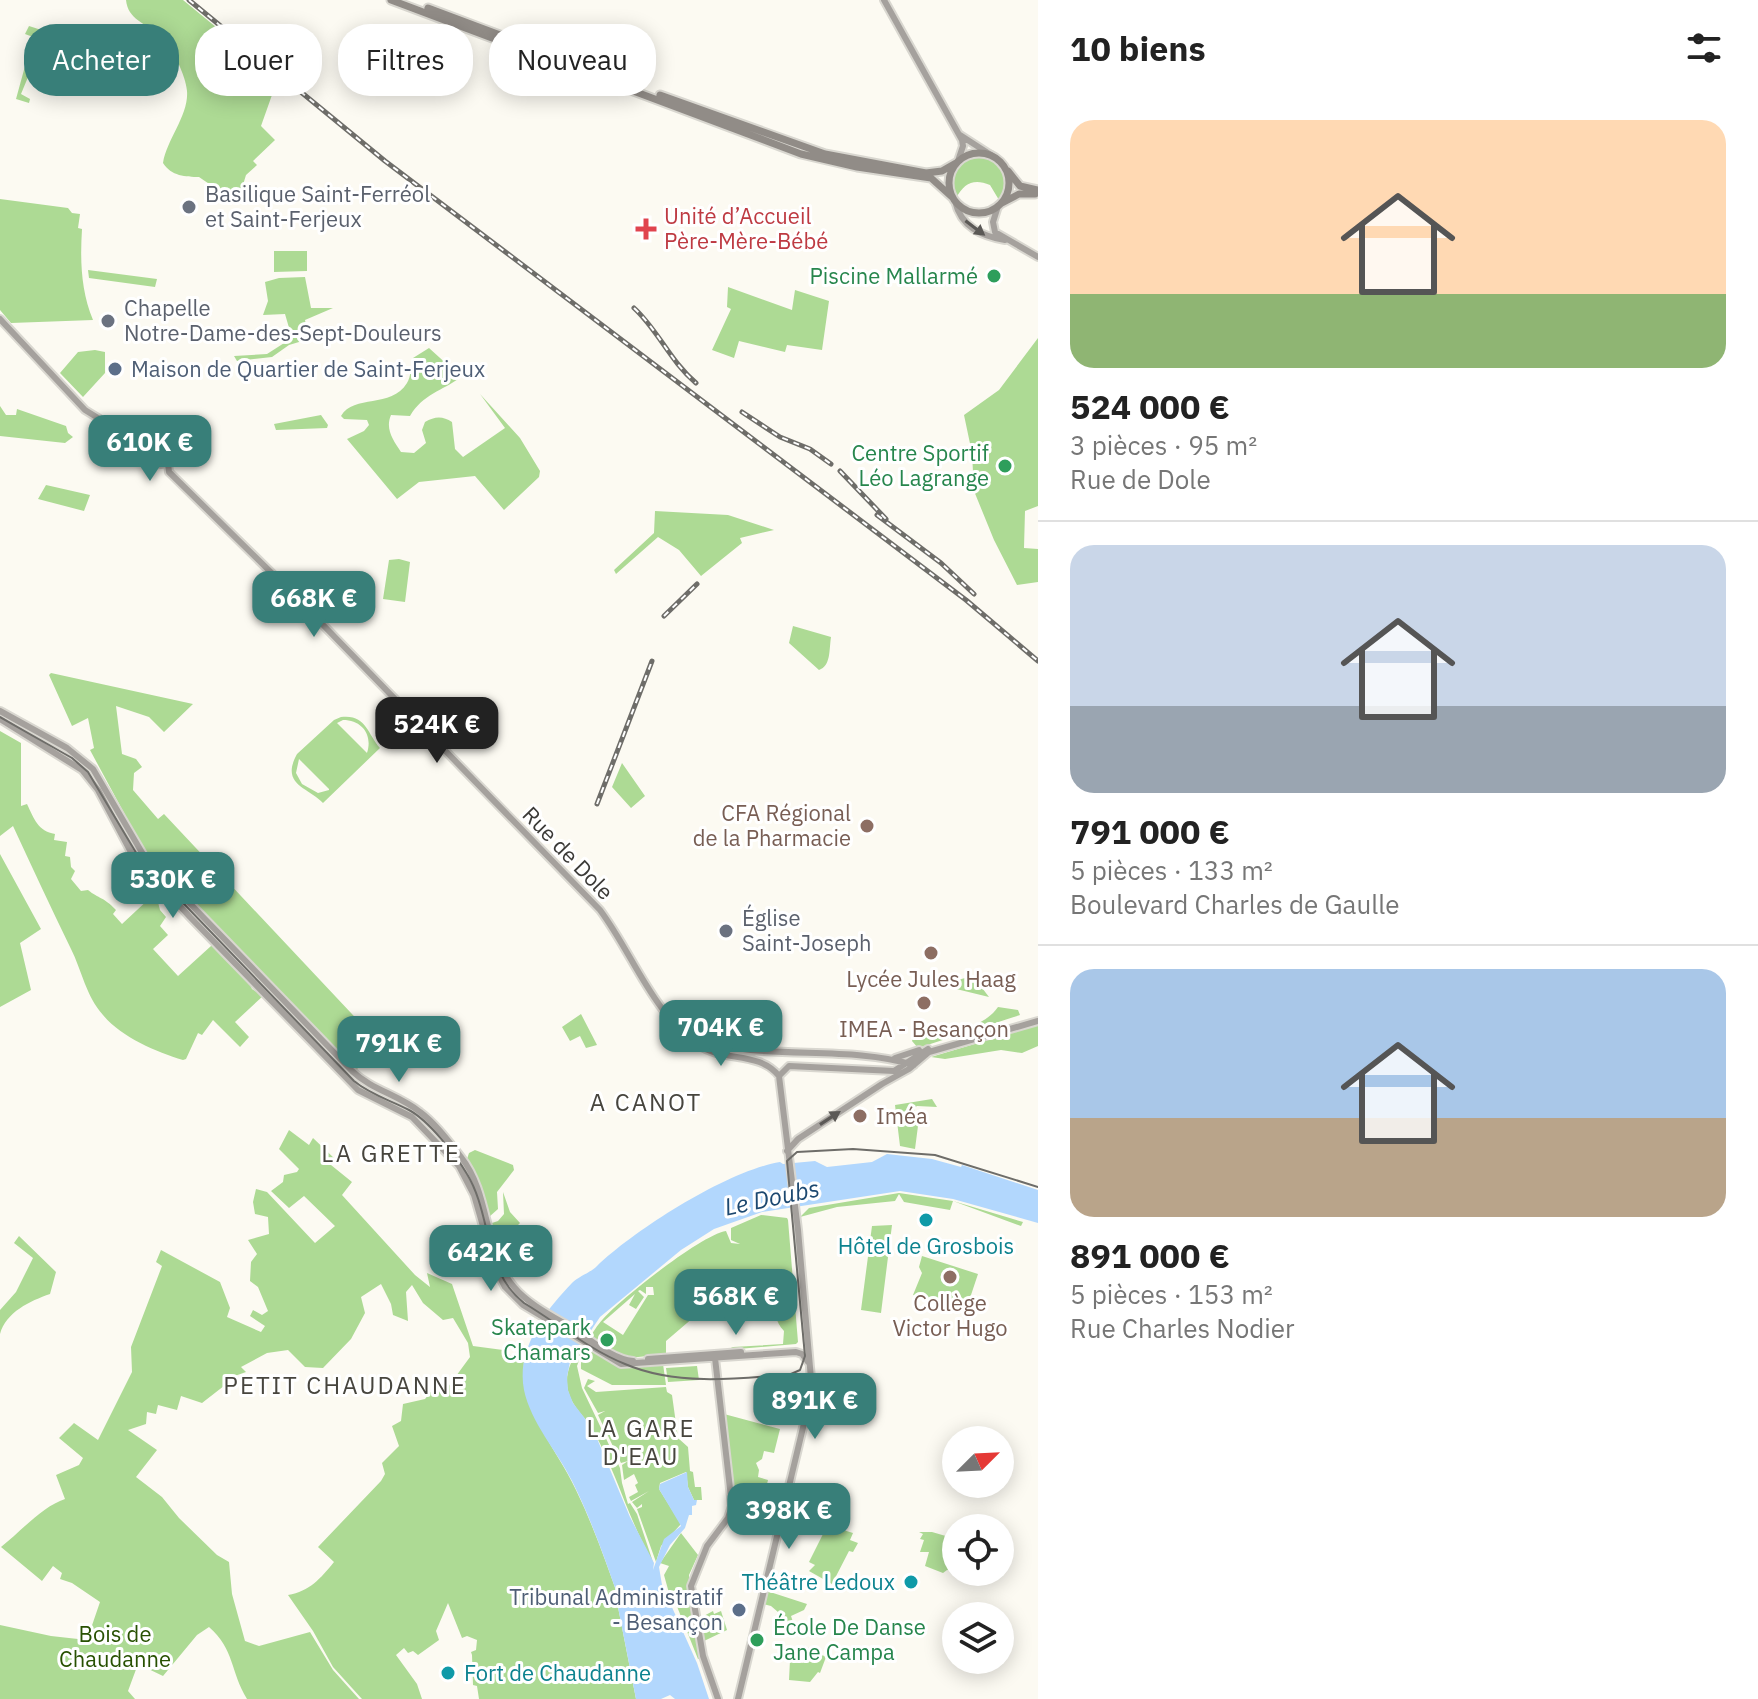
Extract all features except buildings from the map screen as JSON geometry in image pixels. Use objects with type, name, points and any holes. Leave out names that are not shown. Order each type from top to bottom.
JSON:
[{"type":"main road","points":[[391,0],[801,154],[857,168],[931,178],[964,209],[987,211],[1019,194],[1038,192]]},
{"type":"main road","points":[[403,0],[813,151],[926,173],[942,171],[975,153],[994,157]]},
{"type":"main road","points":[[884,0],[963,146],[949,181],[957,210],[976,232],[1008,241]]},
{"type":"main road","points":[[957,133],[994,157],[1020,186],[1038,192]]},
{"type":"main road","points":[[1004,166],[1008,187],[993,226],[997,234],[1038,257]]},
{"type":"main road","name":"Rue de Dole","points":[[0,317],[79,404],[137,442],[161,464],[160,472],[169,472],[293,594],[600,910],[619,936],[651,995],[670,1020],[697,1043]]},
{"type":"main road","points":[[0,711],[86,762],[101,779],[144,856],[358,1077],[372,1088],[423,1113],[465,1161],[476,1184],[502,1268],[525,1302]]},
{"type":"main road","points":[[0,719],[82,770],[142,866],[352,1084],[366,1095],[412,1117],[436,1141],[465,1175],[495,1268],[505,1287],[610,1356],[631,1361],[796,1352],[805,1356],[810,1366]]},
{"type":"main road","points":[[893,1059],[1038,1019]]},
{"type":"main road","points":[[787,1151],[798,1139],[932,1051],[1038,1019]]},
{"type":"main road","points":[[687,1035],[731,1046],[893,1059],[908,1066]]},
{"type":"main road","points":[[697,1043],[778,1055],[892,1061],[908,1066]]},
{"type":"main road","points":[[697,1043],[705,1049],[763,1063],[779,1076],[812,1390],[738,1699]]},
{"type":"main road","points":[[779,1076],[789,1066],[892,1071],[908,1066],[932,1047]]},
{"type":"main road","points":[[784,1135],[790,1140],[798,1139]]},
{"type":"main road","points":[[715,1356],[808,1347]]},
{"type":"main road","points":[[715,1356],[732,1496],[731,1511],[707,1546],[691,1586],[703,1656],[718,1699]]},
{"type":"green space","points":[[126,0],[183,0],[212,24],[195,24],[195,96],[272,96],[261,126],[275,140],[253,161],[257,165],[246,175],[242,188],[219,188],[199,177],[174,173],[163,163],[187,100],[186,84],[179,65],[179,24],[144,24],[127,7]]},
{"type":"green space","points":[[24,70],[21,94],[30,99],[29,103],[16,99]]},
{"type":"green space","points":[[975,156],[991,160],[1001,170],[1004,184],[999,200],[990,185],[979,182],[966,185],[956,198],[952,184],[955,172],[962,162]]},
{"type":"green space","points":[[0,199],[68,208],[72,213],[80,214],[78,228],[82,229],[82,276],[93,320],[11,323],[0,310]]},
{"type":"green space","points":[[274,251],[307,251],[307,271],[274,272]]},
{"type":"green space","points":[[88,270],[157,279],[155,287],[89,278]]},
{"type":"green space","points":[[305,277],[311,308],[333,308],[305,320],[309,339],[289,345],[272,357],[237,361],[234,356],[267,354],[292,338],[285,314],[263,315],[268,301],[265,282]]},
{"type":"green space","points":[[728,287],[792,310],[795,290],[829,301],[822,350],[787,345],[785,352],[739,341],[734,358],[712,350],[731,309],[727,307]]},
{"type":"green space","name":"Centre Sportif Léo Lagrange","points":[[1038,338],[1038,506],[1025,511],[1024,548],[1038,549],[1038,582],[1017,585],[974,491],[972,453],[964,415],[999,390]]},
{"type":"green space","points":[[429,348],[461,377],[427,398],[410,416],[391,415],[389,430],[393,439],[401,452],[414,453],[426,443],[422,430],[425,422],[445,419],[452,422],[455,449],[463,457],[505,428],[480,394],[520,438],[540,471],[539,477],[504,510],[475,476],[419,482],[397,499],[347,439],[369,425],[367,420],[344,419],[341,416],[347,409],[400,391],[408,381],[413,358]]},
{"type":"green space","points":[[78,352],[105,352],[105,373],[83,397],[60,373]]},
{"type":"green space","points":[[0,406],[6,415],[16,415],[17,409],[66,426],[73,437],[65,443],[0,436]]},
{"type":"green space","points":[[321,415],[327,428],[276,430],[274,424]]},
{"type":"green space","points":[[46,485],[90,495],[84,511],[38,499]]},
{"type":"green space","points":[[655,511],[728,515],[774,530],[740,538],[742,543],[701,576],[679,550],[658,537],[616,574],[614,570],[654,533]]},
{"type":"green space","points":[[389,560],[410,562],[405,602],[383,599]]},
{"type":"green space","points":[[793,626],[831,637],[829,657],[823,668],[819,670],[789,643]]},
{"type":"green space","points":[[49,675],[193,704],[164,732],[149,717],[116,706],[122,754],[136,759],[142,767],[134,773],[133,790],[158,819],[164,814],[367,1030],[352,1045],[367,1058],[357,1069],[353,1069],[144,850],[90,750],[94,748],[88,718],[72,726]]},
{"type":"green space","points":[[356,718],[380,748],[323,803],[294,779],[293,764],[297,754],[334,720]],"holes":[[[343,720],[356,723],[364,730],[368,740],[367,753],[337,723]],[[299,759],[329,789],[329,790],[318,793],[302,784],[296,773]]]},
{"type":"green space","points":[[0,731],[21,743],[21,806],[27,804],[41,827],[55,834],[54,840],[67,842],[65,856],[70,857],[71,867],[75,871],[71,879],[81,891],[88,890],[108,903],[116,910],[113,914],[122,924],[151,897],[157,898],[160,910],[166,917],[160,926],[168,935],[153,949],[178,976],[211,943],[249,982],[252,989],[263,996],[235,1022],[249,1037],[240,1047],[213,1020],[202,1035],[198,1033],[183,1060],[129,1037],[97,1008],[13,826],[0,836]]},
{"type":"green space","points":[[622,763],[645,796],[631,808],[612,787]]},
{"type":"green space","points":[[0,854],[41,929],[20,943],[31,990],[0,1007]]},
{"type":"green space","points":[[968,977],[976,980],[989,997],[948,987],[949,983]]},
{"type":"green space","points":[[998,1007],[1018,1010],[1020,1015],[918,1048],[912,1041],[915,1032],[929,1035],[931,1028],[960,1029],[978,1023]]},
{"type":"green space","points":[[581,1014],[597,1045],[586,1048],[580,1036],[570,1041],[562,1027]]},
{"type":"green space","points":[[1038,1025],[1038,1046],[1022,1053],[1001,1050],[945,1059],[931,1057]]},
{"type":"green space","points":[[932,1099],[937,1107],[914,1108],[918,1126],[915,1149],[900,1146],[895,1105]]},
{"type":"green space","name":"Bois de Chaudanne","points":[[289,1130],[309,1145],[313,1138],[335,1159],[331,1165],[352,1182],[342,1195],[415,1275],[430,1287],[427,1273],[452,1284],[473,1346],[503,1350],[516,1359],[524,1360],[528,1396],[534,1413],[582,1503],[619,1599],[617,1602],[636,1699],[479,1699],[477,1686],[473,1685],[471,1652],[476,1650],[477,1640],[467,1636],[462,1638],[448,1603],[436,1631],[439,1640],[418,1655],[413,1651],[408,1653],[404,1648],[396,1655],[417,1684],[422,1699],[362,1699],[333,1667],[288,1595],[314,1583],[334,1562],[318,1547],[381,1481],[385,1474],[382,1463],[399,1446],[392,1426],[401,1421],[403,1404],[425,1399],[439,1382],[448,1387],[470,1357],[468,1343],[453,1318],[443,1320],[423,1303],[412,1285],[406,1292],[408,1321],[393,1315],[381,1284],[361,1297],[365,1313],[351,1339],[323,1368],[305,1367],[288,1350],[267,1353],[241,1367],[246,1372],[229,1378],[229,1382],[202,1403],[181,1396],[177,1410],[158,1405],[156,1414],[147,1412],[146,1424],[128,1430],[157,1450],[136,1477],[162,1497],[217,1555],[229,1562],[232,1594],[245,1641],[259,1646],[310,1632],[333,1670],[359,1699],[247,1699],[224,1644],[209,1627],[197,1635],[163,1676],[138,1664],[128,1691],[135,1699],[0,1699],[0,1625],[87,1640],[100,1602],[72,1583],[60,1579],[62,1573],[53,1566],[42,1581],[1,1547],[40,1513],[65,1499],[56,1475],[79,1465],[83,1458],[59,1438],[74,1423],[98,1440],[132,1372],[131,1347],[162,1266],[156,1262],[161,1250],[220,1282],[230,1308],[227,1317],[261,1332],[265,1326],[250,1316],[253,1310],[262,1315],[268,1311],[258,1287],[250,1281],[251,1262],[257,1254],[248,1240],[269,1234],[268,1217],[255,1214],[253,1202],[256,1189],[267,1192],[315,1243],[335,1226],[304,1196],[289,1208],[271,1191],[283,1182],[284,1175],[299,1169],[279,1149]]},
{"type":"green space","points":[[475,1150],[513,1165],[514,1170],[497,1192],[498,1209],[489,1217],[481,1187],[467,1159],[469,1153]]},
{"type":"green space","points":[[503,1192],[510,1212],[520,1223],[498,1245],[492,1223],[504,1214]]},
{"type":"green space","points":[[899,1193],[953,1201],[950,1210],[904,1202],[899,1194],[895,1201],[837,1207],[800,1217],[809,1208]]},
{"type":"green space","points":[[953,1201],[1023,1222],[1021,1226]]},
{"type":"green space","points":[[761,1215],[787,1218],[796,1344],[726,1350],[783,1344],[784,1331],[769,1302],[708,1305],[666,1341],[666,1354],[629,1358],[614,1351],[608,1361],[622,1367],[663,1364],[666,1385],[612,1385],[581,1369],[582,1356],[591,1336],[613,1309],[662,1269],[714,1235],[726,1231],[731,1243],[740,1244],[731,1240],[731,1228]],"holes":[[[646,1287],[653,1287],[654,1295],[648,1295],[623,1335],[603,1322],[635,1294],[629,1305],[636,1309],[644,1297],[638,1291],[646,1294]]]},
{"type":"green space","points":[[892,1225],[881,1313],[861,1310],[872,1226]]},
{"type":"green space","points":[[19,1236],[56,1272],[50,1294],[13,1314],[0,1334],[0,1310],[16,1292],[33,1258],[14,1243]]},
{"type":"green space","points":[[922,1256],[978,1274],[965,1313],[913,1295],[922,1273],[919,1267]]},
{"type":"green space","points":[[581,1345],[584,1347],[577,1366],[582,1388],[620,1468],[628,1504],[637,1514],[653,1562],[602,1448],[570,1397],[568,1372]]},
{"type":"green space","points":[[697,1366],[699,1380],[668,1382],[666,1368]]},
{"type":"green space","points":[[588,1379],[595,1381],[587,1386],[596,1392],[666,1387],[672,1395],[678,1438],[688,1447],[690,1471],[693,1472],[695,1487],[701,1487],[702,1500],[694,1500],[686,1472],[660,1483],[659,1489],[681,1524],[661,1546],[656,1562],[637,1509],[642,1504],[637,1508],[632,1502],[649,1491],[631,1501],[629,1497],[638,1492],[635,1485],[638,1483],[634,1474],[624,1480],[622,1465],[628,1461],[621,1463],[598,1415],[605,1411],[598,1413],[584,1388]]},
{"type":"green space","points":[[724,1414],[780,1429],[774,1453],[764,1451],[762,1459],[756,1463],[758,1477],[768,1480],[762,1504],[756,1503],[755,1508],[755,1500],[739,1495],[736,1502]]},
{"type":"green space","points":[[831,1509],[845,1518],[840,1529],[853,1533],[850,1540],[858,1543],[853,1552],[849,1551],[832,1584],[809,1571],[815,1565],[809,1562],[826,1528],[822,1526]]},
{"type":"green space","points":[[919,1532],[942,1535],[942,1573],[925,1566],[929,1552],[920,1552],[923,1534]]},
{"type":"green space","points":[[681,1533],[698,1555],[689,1575],[689,1593],[669,1593],[664,1575],[669,1566],[660,1563]]},
{"type":"green space","points":[[767,1591],[807,1604],[804,1610],[791,1616],[795,1628],[784,1623],[785,1618],[771,1606],[763,1604]]},
{"type":"green space","points":[[689,1596],[701,1658],[698,1659],[674,1599]]},
{"type":"green space","points":[[713,1611],[714,1614],[721,1611],[727,1630],[704,1641],[700,1618]]},
{"type":"green space","points":[[803,1645],[826,1657],[820,1673],[810,1682],[789,1680],[790,1660],[803,1663],[808,1649]]},
{"type":"water","name":"Le Doubs","points":[[887,1154],[962,1165],[1038,1190],[1038,1223],[953,1199],[900,1191],[762,1212],[714,1229],[681,1250],[600,1317],[570,1362],[567,1377],[573,1403],[593,1429],[630,1517],[654,1563],[653,1570],[664,1539],[681,1526],[659,1489],[660,1484],[687,1472],[688,1487],[694,1500],[697,1500],[685,1528],[670,1545],[659,1567],[662,1585],[697,1663],[709,1699],[675,1699],[670,1695],[661,1699],[636,1699],[617,1602],[619,1599],[592,1524],[566,1470],[527,1402],[524,1360],[535,1332],[552,1306],[575,1281],[658,1219],[709,1189],[780,1162],[815,1161],[827,1167],[872,1162]]},
{"type":"tram line","points":[[0,717],[72,758],[88,772],[138,856],[354,1081],[409,1110],[433,1130],[462,1166],[475,1190],[495,1259],[511,1290],[524,1303],[586,1344],[625,1364],[665,1376],[707,1379],[750,1378],[791,1374],[800,1370],[805,1356],[787,1161],[797,1152],[853,1149],[935,1155],[1038,1187]]},
{"type":"railway","points":[[189,0],[385,161],[966,600],[1038,661]]},
{"type":"railway","points":[[634,308],[696,383]]},
{"type":"railway","points":[[742,412],[780,437],[810,449],[831,464]]},
{"type":"railway","points":[[840,471],[886,519]]},
{"type":"railway","points":[[877,515],[941,563],[974,594]]},
{"type":"railway","points":[[664,616],[697,584]]},
{"type":"railway","points":[[597,804],[652,661]]},
{"type":"place","name":"Basilique Saint-Ferréol et Saint-Ferjeux","points":[[189,207]]},
{"type":"place","name":"Unité d’Accueil Père-Mère-Bébé","points":[[646,229]]},
{"type":"place","name":"Piscine Mallarmé","points":[[994,276]]},
{"type":"place","name":"Chapelle Notre-Dame-des-Sept-Douleurs","points":[[108,321]]},
{"type":"place","name":"Maison de Quartier de Saint-Ferjeux","points":[[115,369]]},
{"type":"place","name":"Centre Sportif Léo Lagrange","points":[[1005,466]]},
{"type":"place","name":"CFA Régional de la Pharmacie","points":[[867,826]]},
{"type":"place","name":"Église Saint-Joseph","points":[[726,931]]},
{"type":"place","name":"Lycée Jules Haag","points":[[931,953]]},
{"type":"place","name":"IMEA - Besançon","points":[[924,1003]]},
{"type":"place","name":"Iméa","points":[[860,1116]]},
{"type":"place","name":"Hôtel de Grosbois","points":[[926,1220]]},
{"type":"place","name":"Collège Victor Hugo","points":[[950,1277]]},
{"type":"place","name":"Skatepark Chamars","points":[[607,1340]]},
{"type":"place","name":"Théâtre Ledoux","points":[[911,1582]]},
{"type":"place","name":"Tribunal Administratif - Besançon","points":[[739,1610]]},
{"type":"place","name":"École De Danse Jane Campa","points":[[757,1640]]},
{"type":"place","name":"Fort de Chaudanne","points":[[448,1673]]},
{"type":"district","name":"A CANOT","points":[[646,1103]]},
{"type":"district","name":"LA GRETTE","points":[[391,1154]]},
{"type":"district","name":"PETIT CHAUDANNE","points":[[345,1386]]},
{"type":"district","name":"LA GARE D'EAU","points":[[641,1443]]}]
